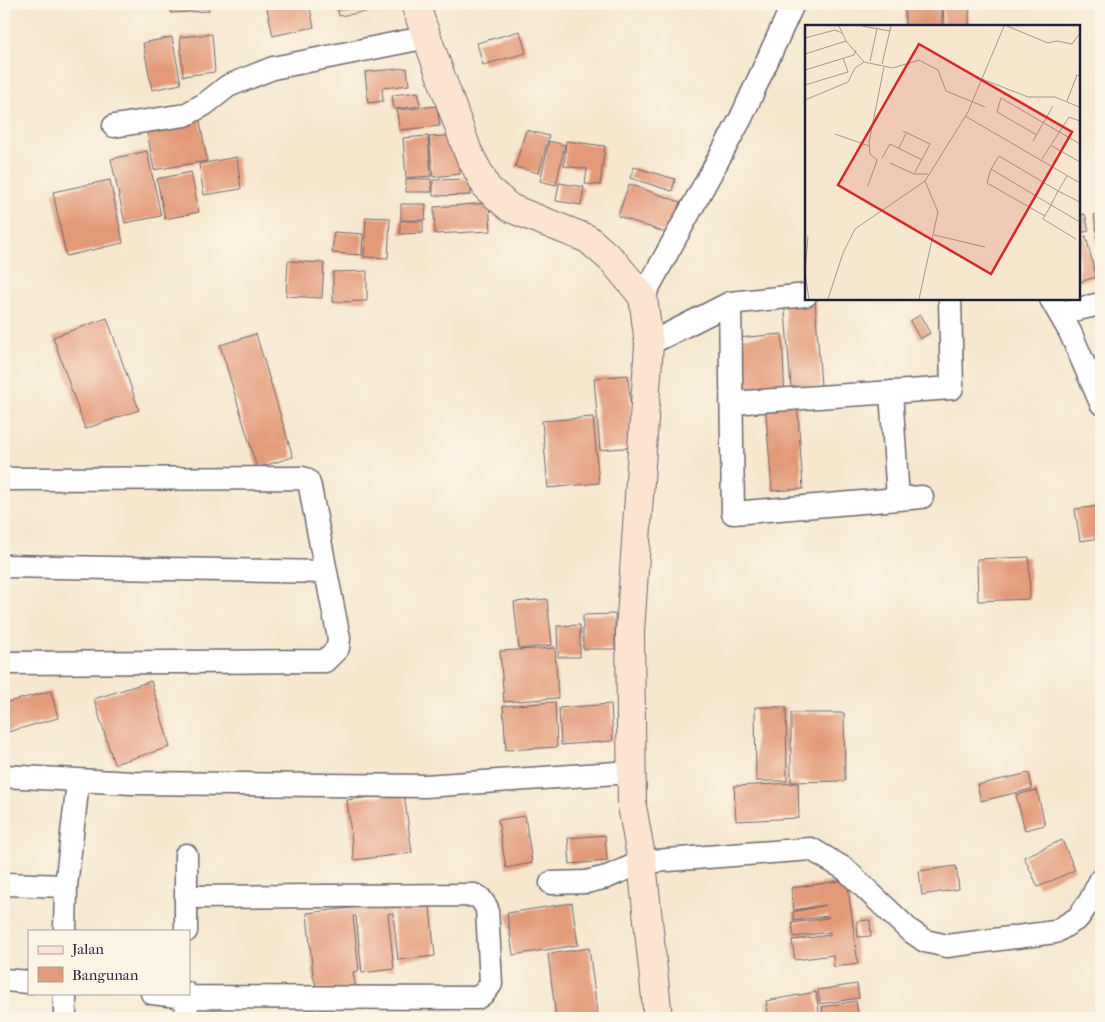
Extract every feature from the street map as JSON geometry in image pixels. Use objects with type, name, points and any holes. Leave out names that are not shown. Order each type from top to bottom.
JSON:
[{"type":"street","points":[[415,4],[468,152],[486,188],[510,208],[588,239],[613,261],[643,297],[649,344],[630,632],[632,806],[642,862],[658,1018]]},
{"type":"street","points":[[643,297],[741,118],[793,4]]},
{"type":"street","points":[[114,126],[185,114],[205,104],[228,86],[273,68],[428,37]]},
{"type":"street","points":[[649,344],[730,303],[805,295]]},
{"type":"street","points":[[731,403],[952,388],[950,300]]},
{"type":"street","points":[[730,303],[733,513],[922,497]]},
{"type":"street","points":[[1101,304],[1055,306],[1070,332],[1101,403]]},
{"type":"street","points":[[891,392],[898,499]]},
{"type":"street","points":[[4,479],[303,478],[308,481],[310,487],[339,638],[338,648],[325,661],[4,663]]},
{"type":"street","points":[[4,566],[326,572]]},
{"type":"street","points":[[4,776],[78,782],[425,786],[632,772]]},
{"type":"street","points":[[65,930],[66,886],[78,782]]},
{"type":"street","points":[[551,883],[586,882],[607,877],[642,862],[811,849],[845,869],[909,930],[925,941],[947,946],[1055,932],[1078,918],[1090,902],[1101,879]]},
{"type":"street","points":[[186,855],[186,930]]},
{"type":"street","points":[[4,884],[66,886]]},
{"type":"street","points":[[155,994],[186,1003],[477,998],[491,984],[487,908],[480,898],[474,895],[186,897]]},
{"type":"street","points":[[4,980],[28,982]]},
{"type":"street","points":[[65,994],[65,1018]]},
{"type":"building","points":[[171,4],[208,4],[209,11],[171,13]]},
{"type":"building","points":[[266,4],[309,4],[314,27],[273,36]]},
{"type":"building","points":[[337,4],[370,4],[371,11],[339,16]]},
{"type":"building","points":[[372,4],[395,4],[396,7],[373,10]]},
{"type":"building","points":[[905,4],[942,4],[942,25],[905,25]]},
{"type":"building","points":[[943,4],[969,4],[969,25],[944,25]]},
{"type":"building","points":[[520,31],[526,53],[483,65],[477,43]]},
{"type":"building","points":[[212,34],[215,72],[183,76],[180,37]]},
{"type":"building","points":[[172,37],[181,84],[152,90],[143,43]]},
{"type":"building","points":[[407,68],[409,85],[382,88],[383,101],[368,103],[365,72]]},
{"type":"building","points":[[418,92],[420,106],[394,109],[392,95]]},
{"type":"building","points":[[437,106],[440,126],[399,130],[397,110]]},
{"type":"building","points":[[199,115],[207,161],[154,170],[146,125]]},
{"type":"building","points":[[526,130],[549,136],[539,173],[515,167]]},
{"type":"building","points":[[457,135],[460,174],[433,177],[429,137]]},
{"type":"building","points":[[428,136],[431,176],[406,178],[403,138]]},
{"type":"building","points":[[549,141],[565,145],[556,185],[540,181]]},
{"type":"building","points":[[566,141],[605,146],[600,185],[585,184],[587,169],[564,166]]},
{"type":"building","points":[[147,151],[161,216],[125,223],[111,159]]},
{"type":"building","points":[[237,157],[241,189],[204,195],[199,164]]},
{"type":"building","points":[[634,167],[675,179],[672,191],[630,178]]},
{"type":"building","points":[[191,172],[199,212],[165,219],[157,179]]},
{"type":"building","points":[[406,179],[431,179],[432,192],[406,192]]},
{"type":"building","points":[[471,179],[471,195],[433,196],[433,180]]},
{"type":"building","points":[[110,180],[123,243],[66,256],[53,192]]},
{"type":"building","points":[[559,183],[584,187],[581,205],[556,201]]},
{"type":"building","points":[[629,184],[680,202],[669,234],[618,216]]},
{"type":"building","points":[[489,203],[491,231],[435,234],[434,207]]},
{"type":"building","points":[[401,204],[426,204],[425,220],[401,220]]},
{"type":"building","points":[[1101,213],[1101,231],[1097,232],[1094,215]]},
{"type":"building","points":[[1085,214],[1089,231],[1080,233],[1080,215]]},
{"type":"building","points":[[366,217],[390,218],[388,258],[364,257]]},
{"type":"building","points":[[400,221],[423,221],[423,233],[400,234]]},
{"type":"building","points":[[334,232],[363,234],[362,255],[332,253]]},
{"type":"building","points":[[1101,233],[1101,257],[1100,257],[1096,234]]},
{"type":"building","points":[[1086,236],[1096,277],[1080,282],[1080,238]]},
{"type":"building","points":[[288,261],[324,263],[322,298],[286,296]]},
{"type":"building","points":[[367,271],[367,301],[333,302],[333,272]]},
{"type":"building","points":[[784,298],[815,300],[821,386],[791,388]]},
{"type":"building","points":[[920,315],[930,333],[920,339],[910,321]]},
{"type":"building","points":[[107,318],[139,410],[85,429],[53,337]]},
{"type":"building","points":[[256,334],[293,457],[257,468],[220,345]]},
{"type":"building","points":[[782,334],[785,398],[739,395],[737,338]]},
{"type":"building","points":[[628,375],[634,447],[600,450],[594,378]]},
{"type":"building","points":[[797,400],[803,489],[772,491],[765,402]]},
{"type":"building","points":[[593,417],[599,483],[548,488],[542,421]]},
{"type":"building","points":[[1101,506],[1101,538],[1080,541],[1075,509]]},
{"type":"building","points":[[1029,557],[1030,599],[978,601],[977,559]]},
{"type":"building","points":[[547,599],[552,645],[519,649],[514,602]]},
{"type":"building","points":[[615,614],[615,649],[583,649],[583,615]]},
{"type":"building","points":[[580,625],[580,657],[558,657],[557,626]]},
{"type":"building","points":[[555,648],[558,698],[504,702],[500,651]]},
{"type":"building","points":[[151,681],[170,747],[114,764],[94,699]]},
{"type":"building","points":[[51,691],[58,718],[4,733],[4,703]]},
{"type":"building","points":[[555,702],[557,747],[506,750],[503,706]]},
{"type":"building","points":[[611,704],[613,741],[561,745],[559,708]]},
{"type":"building","points":[[755,707],[786,707],[787,781],[756,781]]},
{"type":"building","points":[[791,713],[844,713],[845,781],[791,782]]},
{"type":"building","points":[[1029,773],[1032,789],[981,801],[977,785]]},
{"type":"building","points":[[798,783],[799,818],[736,821],[734,786]]},
{"type":"building","points":[[1037,790],[1045,825],[1025,830],[1016,795]]},
{"type":"building","points":[[404,793],[412,853],[354,860],[347,800]]},
{"type":"building","points":[[525,816],[532,863],[506,868],[498,820]]},
{"type":"building","points":[[605,835],[607,861],[570,864],[568,838]]},
{"type":"building","points":[[1062,840],[1075,870],[1038,887],[1024,857]]},
{"type":"building","points":[[956,866],[959,889],[922,895],[919,871]]},
{"type":"building","points":[[847,880],[858,964],[834,967],[833,955],[795,960],[792,940],[830,935],[830,932],[794,937],[792,923],[828,918],[828,916],[794,921],[793,912],[826,905],[794,910],[791,888]]},
{"type":"building","points":[[429,899],[435,956],[398,960],[393,913],[388,914],[394,969],[362,973],[356,916],[353,916],[359,971],[353,972],[356,990],[317,989],[313,976],[307,913]]},
{"type":"building","points":[[572,903],[578,945],[513,955],[507,913]]},
{"type":"building","points":[[870,920],[871,936],[858,937],[857,921]]},
{"type":"building","points":[[589,948],[598,1018],[556,1018],[548,954]]},
{"type":"building","points":[[857,984],[859,998],[820,1004],[818,990]]},
{"type":"building","points":[[816,992],[820,1018],[769,1018],[766,1001]]},
{"type":"building","points":[[856,1001],[859,1018],[824,1018],[822,1007]]}]
